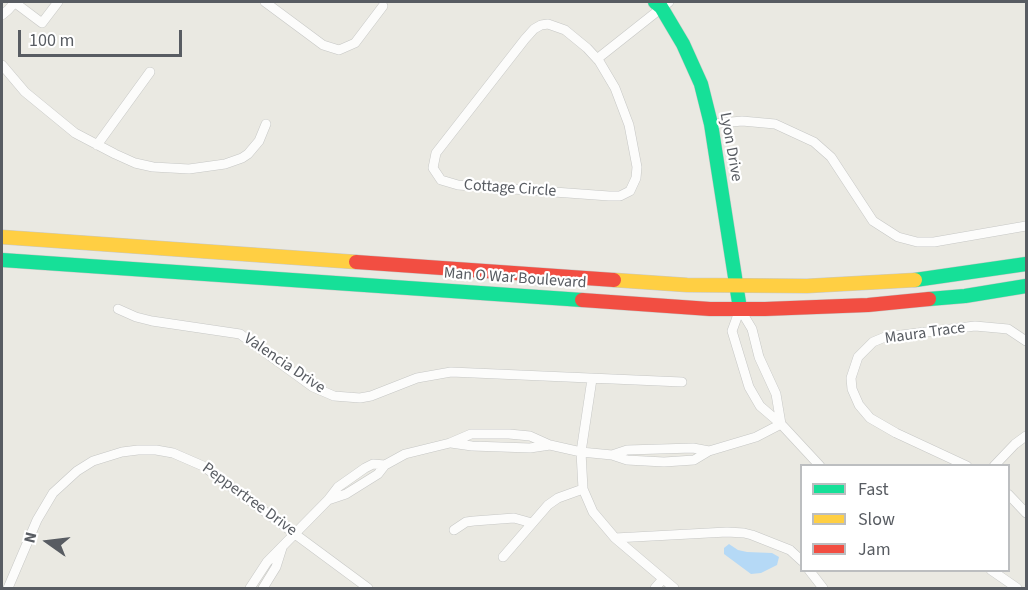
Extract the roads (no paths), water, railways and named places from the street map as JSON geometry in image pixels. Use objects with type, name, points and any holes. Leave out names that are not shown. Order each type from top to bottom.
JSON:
[{"type":"main road","name":"Lyon Drive","points":[[662,3],[701,84],[711,124],[740,309]]},
{"type":"main road","name":"Man O War Boulevard","points":[[2,237],[687,285],[807,286],[877,283],[936,278],[1026,264]]},
{"type":"main road","name":"Man O War Boulevard","points":[[2,260],[699,308],[878,305],[965,296],[1026,286]]},
{"type":"street","points":[[2,15],[14,2],[42,23],[58,2]]},
{"type":"street","points":[[266,2],[323,45],[339,50],[355,43],[382,6]]},
{"type":"street","points":[[597,59],[662,3]]},
{"type":"street","name":"Cottage Circle","points":[[548,24],[559,27],[587,48],[597,59],[615,88],[629,125],[637,167],[636,178],[630,191],[620,196],[609,196],[458,185],[445,182],[435,174],[433,163],[436,153],[534,28],[548,24]]},
{"type":"street","points":[[2,65],[40,106],[75,133],[135,163],[153,167],[189,169],[225,164],[248,154],[259,141],[266,124]]},
{"type":"street","points":[[97,145],[150,72]]},
{"type":"street","points":[[711,124],[742,121],[776,124],[814,142],[831,157],[873,221],[898,237],[917,242],[934,242],[1026,226]]},
{"type":"street","name":"Valencia Drive","points":[[118,309],[152,321],[240,334],[312,387],[334,396],[360,398],[371,396],[417,378],[451,372],[682,381]]},
{"type":"street","name":"Lyon Drive","points":[[740,309],[752,329],[759,357],[776,394],[781,424]]},
{"type":"street","name":"Lyon Drive","points":[[740,309],[732,331],[749,387],[760,406],[781,424],[819,464]]},
{"type":"street","name":"Maura Trace","points":[[965,464],[896,433],[870,418],[859,405],[852,389],[851,378],[858,357],[873,342],[885,337],[975,326],[1008,329],[1026,341]]},
{"type":"street","points":[[592,379],[581,452],[583,489],[593,512],[615,538],[674,588]]},
{"type":"street","points":[[250,588],[267,562],[328,500],[346,494],[378,474],[385,465],[405,454],[450,443],[471,434],[530,436],[550,445],[581,452],[612,454],[627,450],[693,448],[709,451],[756,437],[781,424]]},
{"type":"street","points":[[995,464],[1026,436]]},
{"type":"street","name":"Peppertree Drive","points":[[8,588],[37,520],[53,493],[77,471],[100,458],[122,452],[156,450],[189,458],[222,478],[368,588]]},
{"type":"street","points":[[503,557],[548,505],[558,498],[583,489]]},
{"type":"street","points":[[1010,496],[1026,513]]},
{"type":"street","points":[[454,530],[466,522],[474,521],[514,518],[532,523]]},
{"type":"street","points":[[615,538],[744,533],[790,550],[800,560]]},
{"type":"street","points":[[263,588],[276,567],[282,548]]},
{"type":"street","points":[[811,572],[823,588]]},
{"type":"street","points":[[994,572],[1017,588]]},
{"type":"street","points":[[655,588],[663,579]]},
{"type":"water","points":[[729,544],[738,550],[747,552],[772,553],[779,557],[777,565],[761,573],[751,574],[724,554],[724,548]]}]
